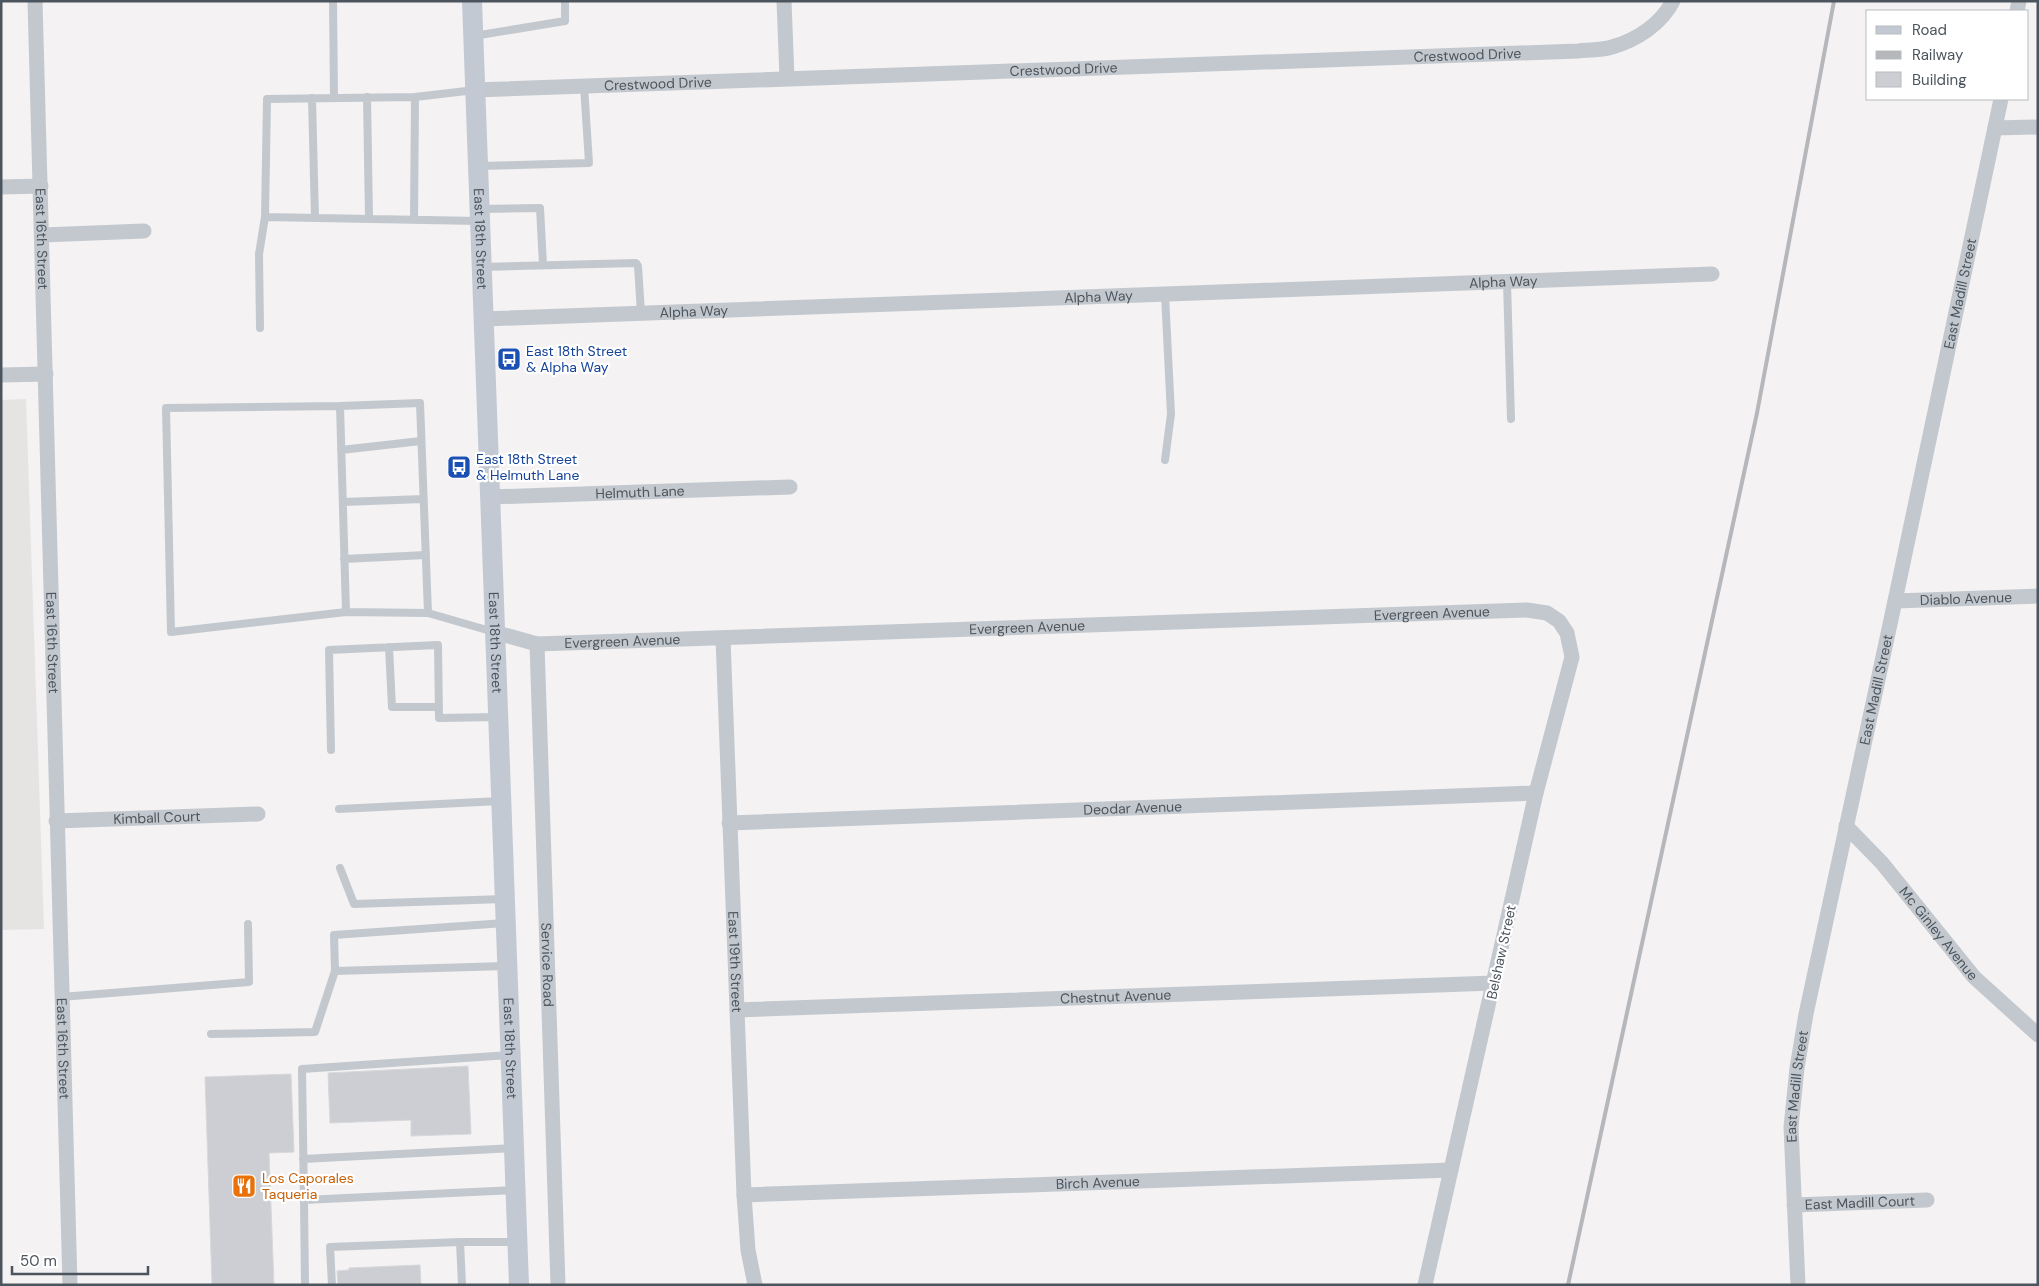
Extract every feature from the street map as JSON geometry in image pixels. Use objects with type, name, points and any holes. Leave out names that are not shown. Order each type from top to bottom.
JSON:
[{"type":"main road","name":"East 18th Street","points":[[472,1],[519,1285]]},
{"type":"street","name":"East 16th Street","points":[[35,1],[70,1285]]},
{"type":"street","points":[[784,1],[787,78]]},
{"type":"street","name":"Crestwood Drive","points":[[476,90],[1578,51],[1612,47],[1648,31],[1673,1]]},
{"type":"street","name":"East Madill Street","points":[[1798,1285],[1791,1127],[1797,1068],[1806,1014],[1896,601],[2001,100]]},
{"type":"street","points":[[1995,128],[2038,127]]},
{"type":"street","points":[[1,187],[40,186]]},
{"type":"street","points":[[42,235],[144,231]]},
{"type":"street","name":"Alpha Way","points":[[484,319],[1712,274]]},
{"type":"street","points":[[1,376],[46,374]]},
{"type":"street","name":"Helmuth Lane","points":[[490,497],[790,487]]},
{"type":"street","name":"Diablo Avenue","points":[[1896,601],[2038,596]]},
{"type":"street","name":"Evergreen Avenue","points":[[494,632],[537,644],[1527,610],[1547,613],[1559,621]]},
{"type":"street","name":"Belshaw Street","points":[[1425,1285],[1536,793],[1572,657],[1567,633],[1559,621]]},
{"type":"street","name":"East 19th Street","points":[[722,638],[744,1195],[748,1250],[755,1285]]},
{"type":"street","name":"Service Road","points":[[537,644],[558,1285]]},
{"type":"street","name":"Deodar Avenue","points":[[729,823],[1536,793]]},
{"type":"street","name":"Kimball Court","points":[[56,821],[258,814]]},
{"type":"street","name":"Mc Ginley Avenue","points":[[1846,826],[1882,863],[1974,977],[2038,1035]]},
{"type":"street","name":"Chestnut Avenue","points":[[737,1010],[1494,983]]},
{"type":"street","name":"Birch Avenue","points":[[744,1195],[1452,1170]]},
{"type":"street","name":"East Madill Court","points":[[1794,1205],[1927,1200]]},
{"type":"lane","points":[[333,1],[334,98]]},
{"type":"lane","points":[[474,36],[565,21],[565,1]]},
{"type":"lane","points":[[479,166],[589,162],[584,86]]},
{"type":"lane","points":[[260,328],[259,254],[265,217],[267,99],[415,97],[476,90]]},
{"type":"lane","points":[[414,220],[415,97]]},
{"type":"lane","points":[[312,98],[315,218]]},
{"type":"lane","points":[[367,98],[369,219]]},
{"type":"lane","points":[[265,217],[414,220],[540,208],[543,265]]},
{"type":"lane","points":[[482,267],[636,262],[638,266],[641,313]]},
{"type":"lane","points":[[1507,282],[1511,419]]},
{"type":"lane","points":[[1165,295],[1171,414],[1165,460]]},
{"type":"lane","points":[[428,613],[420,403],[166,408],[171,632],[346,612],[428,613],[494,632]]},
{"type":"lane","points":[[340,406],[346,612]]},
{"type":"lane","points":[[341,450],[421,441]]},
{"type":"lane","points":[[343,502],[424,500]]},
{"type":"lane","points":[[344,559],[426,555]]},
{"type":"lane","points":[[332,750],[329,650],[438,645],[439,718],[497,716]]},
{"type":"lane","points":[[389,647],[392,707],[439,707]]},
{"type":"lane","points":[[339,809],[500,801]]},
{"type":"lane","points":[[340,868],[354,904],[504,899]]},
{"type":"lane","points":[[61,997],[249,982],[248,924]]},
{"type":"lane","points":[[211,1034],[315,1032],[335,971],[334,935],[505,924]]},
{"type":"lane","points":[[335,971],[507,966]]},
{"type":"lane","points":[[305,1285],[302,1069],[510,1055]]},
{"type":"lane","points":[[303,1159],[514,1148]]},
{"type":"lane","points":[[304,1200],[515,1190]]},
{"type":"lane","points":[[460,1242],[462,1285]]},
{"type":"lane","points":[[332,1285],[330,1247],[460,1242],[517,1242]]},
{"type":"shaded area","points":[[26,399],[44,929],[1,930],[1,400]]},
{"type":"building","points":[[468,1066],[471,1134],[411,1136],[411,1120],[330,1123],[328,1073]]},
{"type":"building","points":[[291,1074],[294,1152],[269,1153],[274,1285],[212,1285],[205,1077]]},
{"type":"building","points":[[420,1265],[421,1285],[338,1285],[337,1271],[349,1270],[349,1268]]},
{"type":"railway","points":[[1568,1285],[1757,413],[1834,1]]},
{"type":"place","name":"East 18th Street & Alpha Way","points":[[509,359]]},
{"type":"place","name":"East 18th Street & Helmuth Lane","points":[[459,467]]},
{"type":"place","name":"Los Caporales Taqueria","points":[[244,1186]]}]
